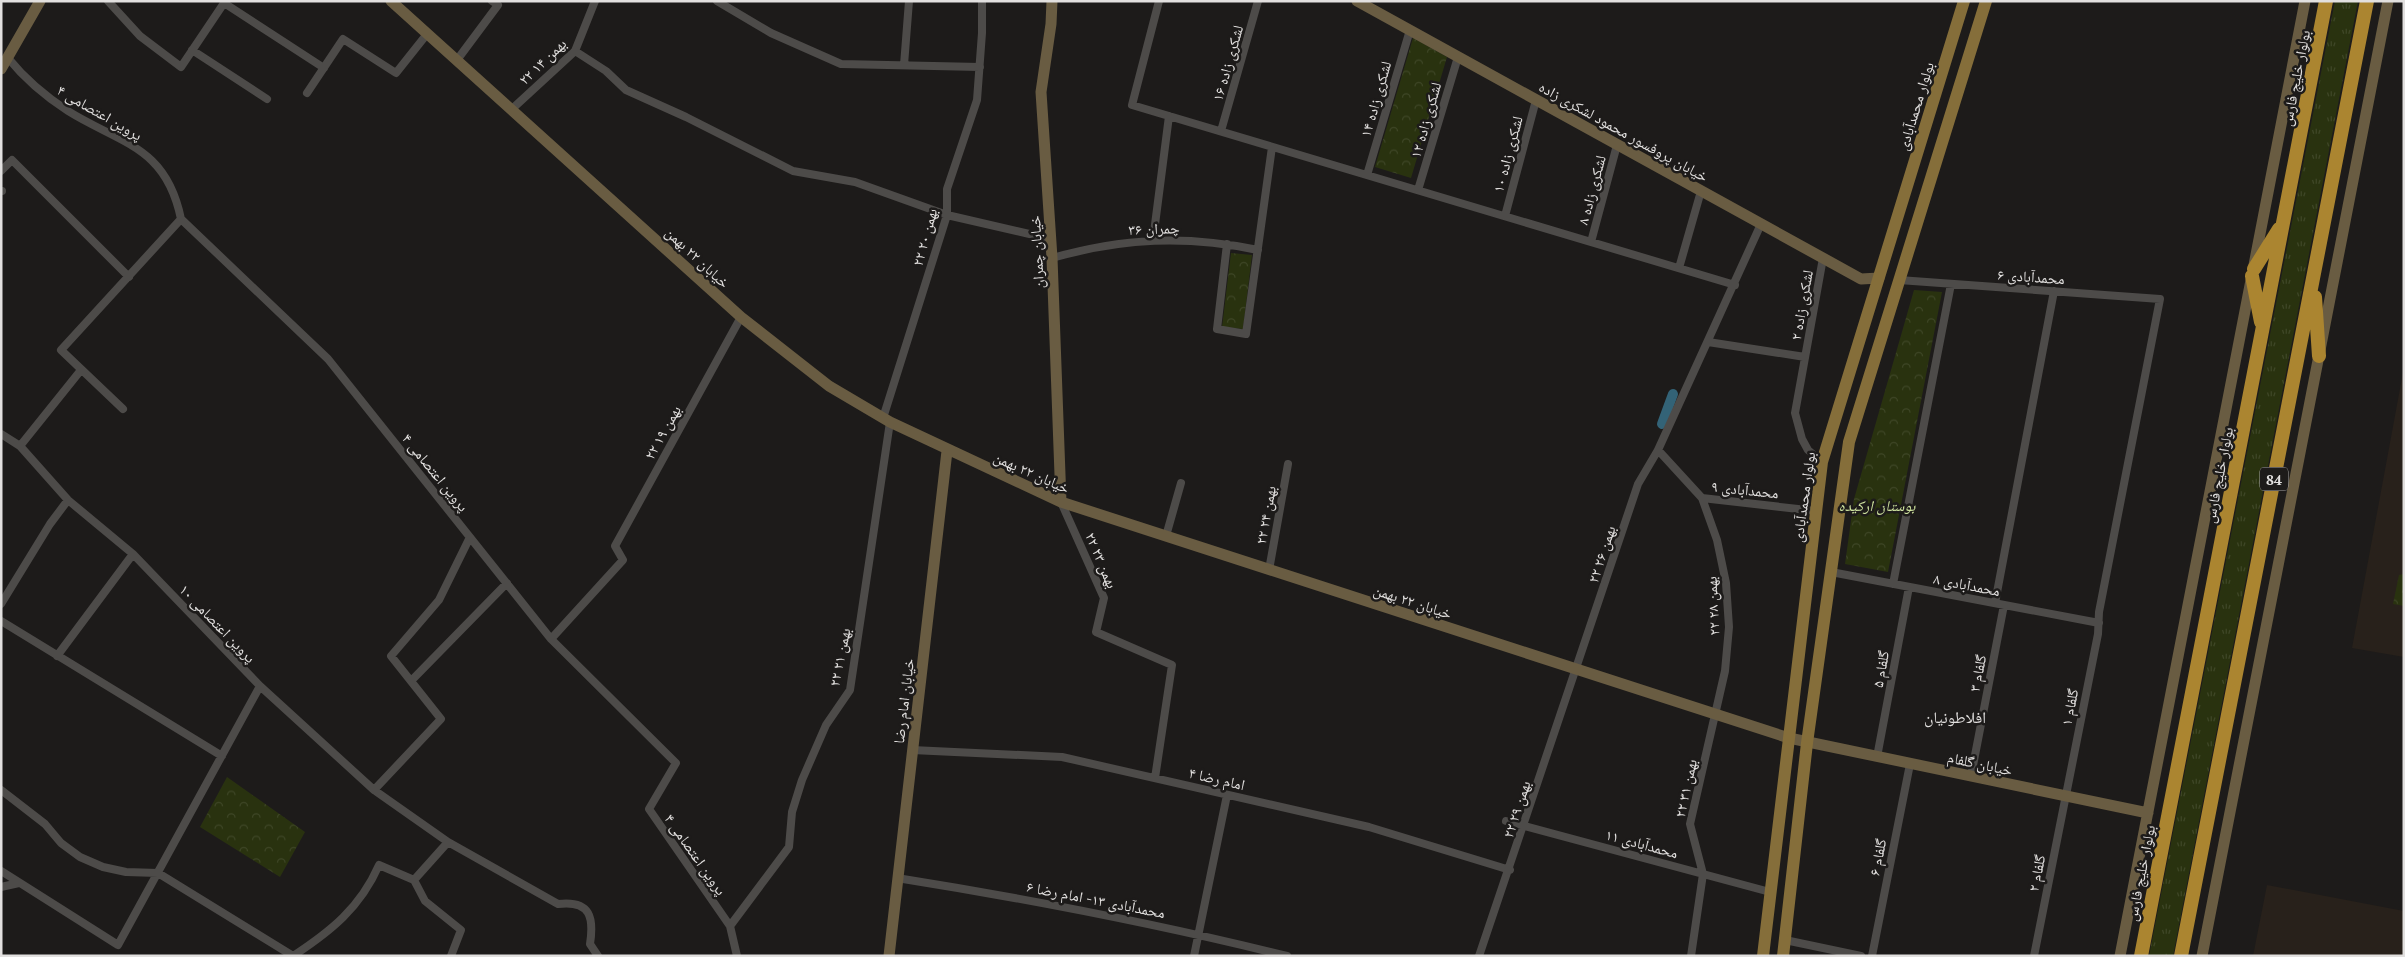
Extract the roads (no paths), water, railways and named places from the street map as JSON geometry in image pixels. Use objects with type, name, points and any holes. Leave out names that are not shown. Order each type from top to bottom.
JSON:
[{"type":"highway","name":"بولوار خلیج فارس","points":[[2141,956],[2326,1]]},
{"type":"highway","name":"84","points":[[2181,956],[2367,1]]},
{"type":"highway","points":[[2263,328],[2253,272],[2284,222]]},
{"type":"highway","points":[[2313,279],[2319,356]]},
{"type":"main road","name":"بولوار محمدآبادی","points":[[1763,956],[1822,462],[1964,1]]},
{"type":"main road","points":[[1783,956],[1807,743],[1849,442],[1986,1]]},
{"type":"main road","points":[[1879,278],[1900,280]]},
{"type":"street","points":[[1,69],[40,1]]},
{"type":"street","points":[[108,1],[140,36],[181,67],[224,3],[324,68]]},
{"type":"street","name":"خیابان ۲۲ بهمن","points":[[391,1],[741,317],[829,386],[887,420],[947,450],[1061,502],[1576,670],[1807,743]]},
{"type":"street","points":[[457,60],[498,5],[492,1]]},
{"type":"street","name":"۲۲ بهمن ۱۴","points":[[512,109],[575,50],[595,1]]},
{"type":"street","points":[[717,1],[771,33],[842,64],[980,66]]},
{"type":"street","points":[[904,65],[909,1]]},
{"type":"street","name":"۲۲ بهمن ۲۰","points":[[887,420],[947,215],[947,189],[977,100],[982,33],[982,1]]},
{"type":"street","name":"خیابان چمران","points":[[1052,1],[1051,24],[1041,92],[1052,258],[1061,502]]},
{"type":"street","points":[[1159,1],[1132,105],[1735,285]]},
{"type":"street","name":"لشکری زاده ١۶","points":[[1221,131],[1258,1]]},
{"type":"street","name":"خیابان پروفسور محمود لشکری زاده","points":[[1356,1],[1861,279],[1879,278]]},
{"type":"street","points":[[2120,956],[2305,1]]},
{"type":"street","points":[[2202,956],[2388,1]]},
{"type":"street","name":"لشکری زاده ١۴","points":[[1367,175],[1410,30]]},
{"type":"street","points":[[307,93],[343,39],[396,73],[427,34]]},
{"type":"street","points":[[192,50],[267,99]]},
{"type":"street","points":[[575,50],[606,71],[626,90],[686,117],[793,172],[854,182],[947,215],[1050,239]]},
{"type":"street","name":"لشکری زاده ١٢","points":[[1418,190],[1458,57]]},
{"type":"street","name":"پروین اعتصامی ۴","points":[[8,58],[21,74],[44,94],[70,112],[130,143],[149,158],[165,177],[177,199],[181,219],[328,359],[551,639],[676,763],[649,809],[730,926],[737,956]]},
{"type":"street","name":"لشکری زاده ١٠","points":[[1504,216],[1536,100]]},
{"type":"street","points":[[1153,240],[1169,116]]},
{"type":"street","name":"لشکری زاده ٨","points":[[1591,242],[1617,144]]},
{"type":"street","points":[[1227,244],[1217,329],[1246,334],[1272,147]]},
{"type":"street","points":[[1,171],[12,160],[129,277]]},
{"type":"street","points":[[1679,268],[1701,191]]},
{"type":"street","points":[[123,409],[61,350],[181,219]]},
{"type":"street","name":"۲۲ بهمن ۲۶","points":[[1576,670],[1638,484],[1658,450],[1735,285],[1761,224]]},
{"type":"street","name":"چمران ۳۶","points":[[1052,258],[1093,247],[1153,240],[1227,244],[1258,250]]},
{"type":"street","name":"لشکری زاده ۲","points":[[1822,462],[1808,450],[1797,426],[1795,413],[1824,258]]},
{"type":"street","name":"محمدآبادی ۶","points":[[1900,280],[2160,299]]},
{"type":"street","points":[[1893,584],[1951,284]]},
{"type":"street","points":[[1995,603],[2054,291]]},
{"type":"street","name":"گلفام ۱","points":[[2066,796],[2160,299]]},
{"type":"street","name":"۲۲ بهمن ۱۹","points":[[551,639],[623,560],[615,546],[741,317]]},
{"type":"street","points":[[1708,342],[1805,357]]},
{"type":"street","points":[[20,446],[81,370]]},
{"type":"street","name":"۲۲ بهمن ۲۱","points":[[730,926],[789,847],[792,812],[802,780],[826,724],[850,690],[887,420]]},
{"type":"street","name":"پروین اعتصامی ۱۰","points":[[1,434],[20,446],[68,500],[133,554],[260,686],[374,790],[448,842],[558,904],[571,902],[582,906],[590,915],[593,926],[590,944],[598,956]]},
{"type":"street","name":"خیابان امام رضا","points":[[888,956],[947,450]]},
{"type":"street","points":[[1658,450],[1702,498]]},
{"type":"street","name":"۲۲ بهمن ۲۴","points":[[1269,570],[1288,464]]},
{"type":"street","points":[[1166,536],[1181,482]]},
{"type":"street","name":"محمدآبادی ۹","points":[[1702,498],[1816,510]]},
{"type":"street","name":"۲۲ بهمن ۲۸","points":[[1702,498],[1717,540],[1727,592],[1729,627],[1726,662],[1715,714]]},
{"type":"street","points":[[1,604],[50,524],[68,500]]},
{"type":"street","name":"۲۲ بهمن ۲۳","points":[[1061,502],[1104,598],[1096,632],[1172,665],[1155,778]]},
{"type":"street","points":[[374,790],[441,719],[391,656],[439,600],[470,537]]},
{"type":"street","points":[[57,656],[133,554]]},
{"type":"street","name":"محمدآبادی ۸","points":[[1831,572],[2098,623]]},
{"type":"street","points":[[411,681],[506,583]]},
{"type":"street","name":"گلفام ۵","points":[[1877,757],[1909,587]]},
{"type":"street","name":"گلفام ۳","points":[[1971,776],[2004,605]]},
{"type":"street","points":[[1,621],[222,756]]},
{"type":"street","name":"۲۲ بهمن ۲۹","points":[[1479,956],[1510,870],[1576,670]]},
{"type":"street","points":[[1,871],[118,945],[260,686]]},
{"type":"street","name":"۲۲ بهمن ۳۱","points":[[1691,956],[1702,874],[1690,824],[1715,714]]},
{"type":"street","name":"خیابان گلفام","points":[[1807,743],[2148,813]]},
{"type":"street","name":"امام رضا ۴","points":[[912,750],[1062,758],[1369,827],[1510,870]]},
{"type":"street","name":"گلفام ۶","points":[[1872,956],[1910,764]]},
{"type":"street","points":[[1,790],[45,824],[61,843],[80,857],[103,868],[126,872],[158,872],[293,956],[324,936],[351,911],[372,881],[379,865],[414,880],[425,901],[461,930],[451,956]]},
{"type":"street","points":[[1194,956],[1227,795]]},
{"type":"street","name":"گلفام ۲","points":[[2034,956],[2066,796]]},
{"type":"street","name":"محمدآبادی ۱۱","points":[[1506,821],[1770,892]]},
{"type":"street","points":[[414,880],[448,842]]},
{"type":"street","name":"محمدآبادی ۱۳- امام رضا ۶","points":[[898,878],[1038,900],[1198,933],[1287,956]]},
{"type":"street","points":[[1,886],[19,883]]},
{"type":"street","points":[[1785,940],[1861,956]]},
{"type":"waterway","points":[[1662,424],[1673,394]]},
{"type":"district","name":"افلاطونیان","points":[[1955,717]]},
{"type":"park label","name":"بوستان ارکیده","points":[[1877,505]]}]
